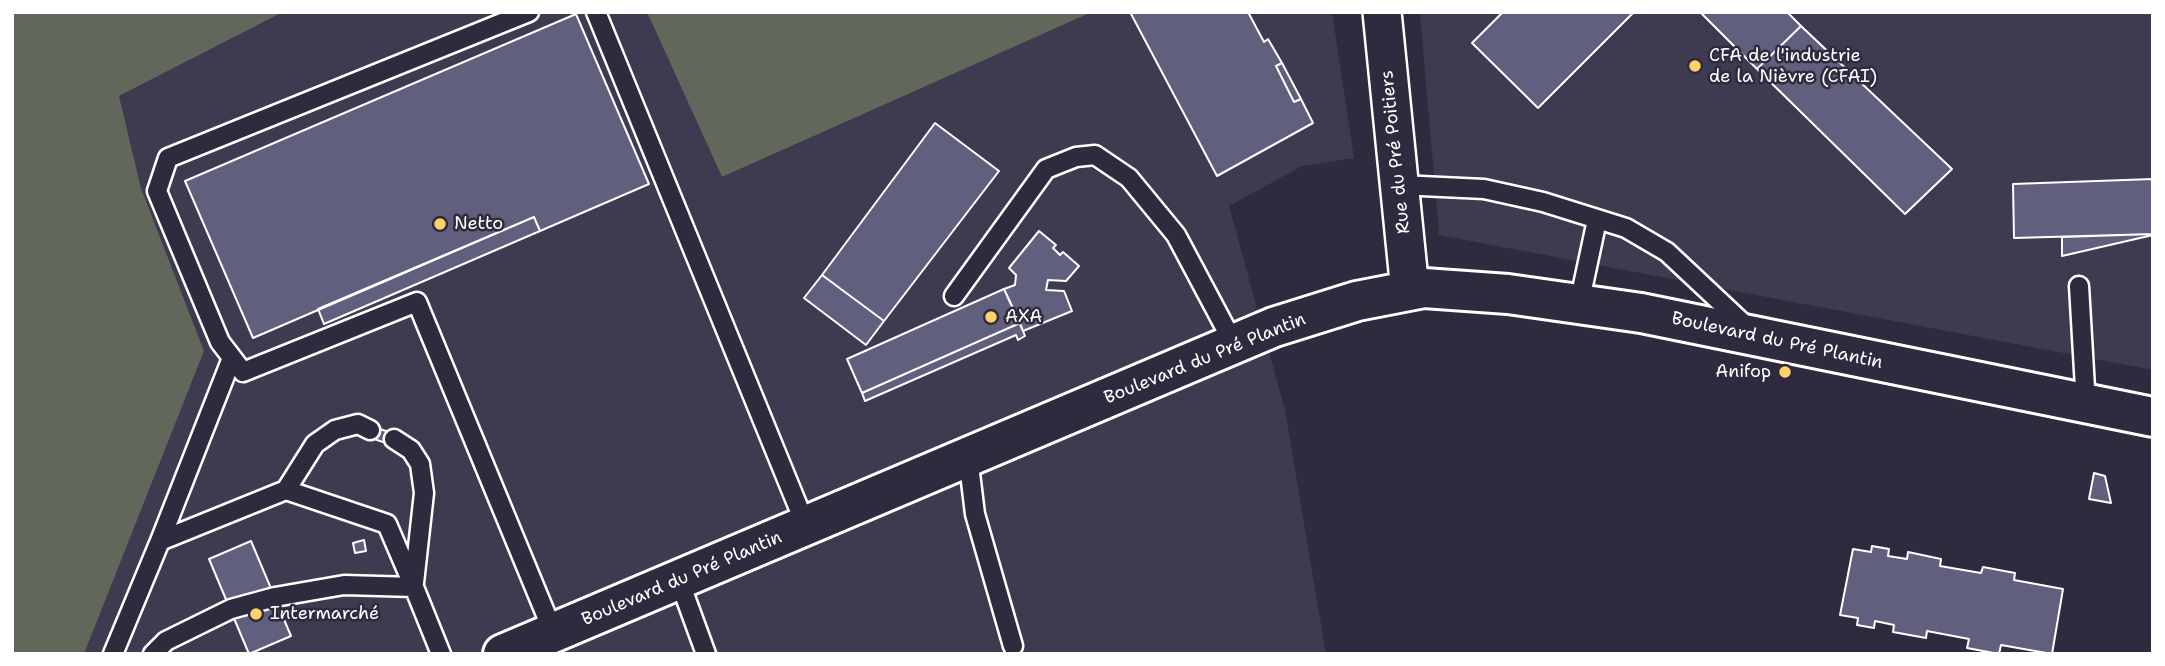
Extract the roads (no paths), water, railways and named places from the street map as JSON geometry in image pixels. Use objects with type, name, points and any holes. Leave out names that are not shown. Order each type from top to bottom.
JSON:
[{"type":"street","name":"Rue du Pré Poitiers","points":[[1382,12],[1410,291]]},
{"type":"street","name":"Boulevard du Pré Plantin","points":[[503,654],[548,642],[679,580],[1234,344],[1357,301],[1424,288],[1508,294],[1579,304],[2153,417]]},
{"type":"lane","points":[[529,12],[168,158],[157,191],[220,342],[243,372],[417,302],[548,642]]},
{"type":"lane","points":[[596,12],[806,526]]},
{"type":"lane","points":[[954,296],[1046,169],[1076,157],[1096,155],[1129,178],[1176,235],[1234,344]]},
{"type":"lane","points":[[1399,185],[1484,189],[1544,202],[1626,228],[1667,252],[1759,338]]},
{"type":"lane","points":[[1579,304],[1597,220]]},
{"type":"lane","points":[[2079,286],[2086,405]]},
{"type":"lane","points":[[113,654],[232,358]]},
{"type":"lane","points":[[160,541],[286,490],[315,443],[335,430],[358,425],[370,430]]},
{"type":"lane","points":[[394,439],[411,450],[420,464],[424,494],[414,587]]},
{"type":"lane","points":[[968,457],[975,514],[1013,646]]},
{"type":"lane","points":[[286,490],[387,524],[441,654]]},
{"type":"lane","points":[[679,580],[706,654]]},
{"type":"lane","points":[[153,654],[166,640],[230,609],[275,597],[344,585],[414,587]]},
{"type":"place","name":"CFA de l'industrie de la Nièvre (CFAI)","points":[[1695,66]]},
{"type":"place","name":"Netto","points":[[440,224]]},
{"type":"place","name":"AXA","points":[[991,317]]},
{"type":"place","name":"Anifop","points":[[1785,372]]},
{"type":"place","name":"Intermarché","points":[[256,614]]}]
